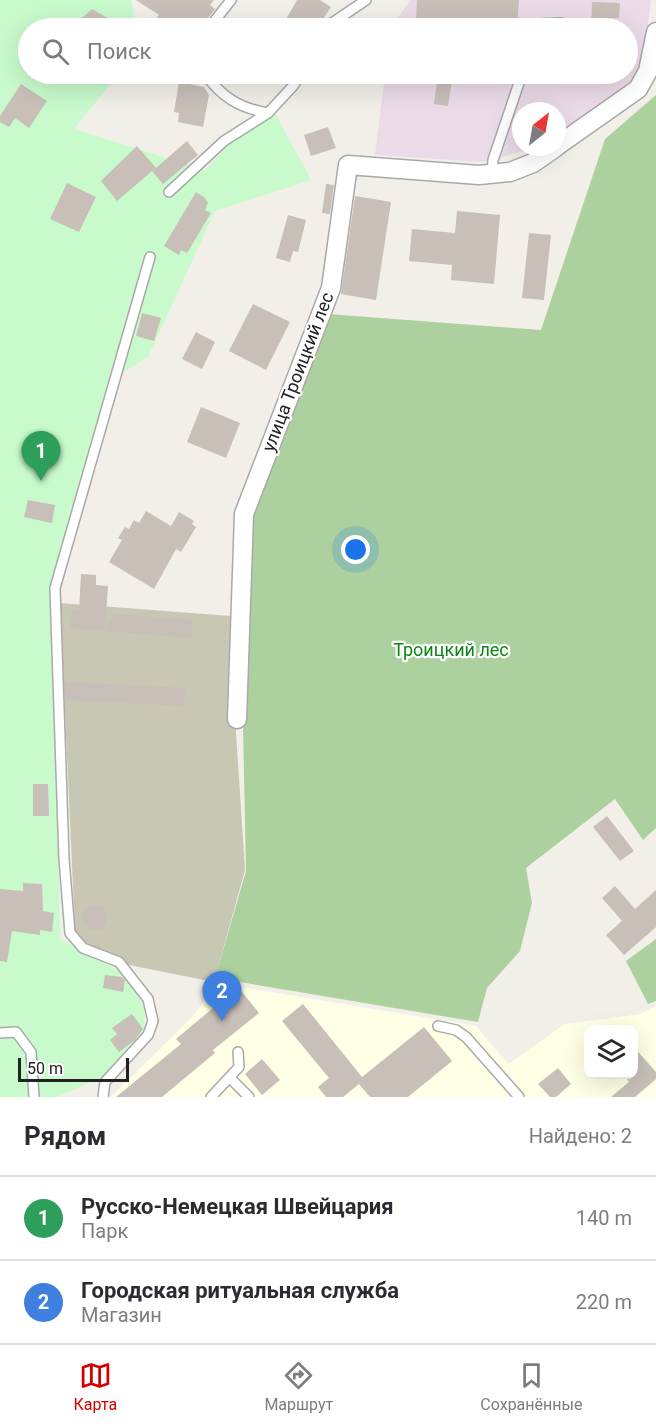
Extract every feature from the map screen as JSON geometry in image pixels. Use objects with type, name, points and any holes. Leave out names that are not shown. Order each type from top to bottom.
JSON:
[{"type":"street","name":"улица Троицкий лес","points":[[566,139],[638,89],[648,71],[656,32]]},
{"type":"street","name":"улица Троицкий лес","points":[[237,719],[244,514],[331,288],[348,165],[479,175],[510,172],[533,163],[542,156]]},
{"type":"lane","points":[[217,18],[231,0]]},
{"type":"lane","points":[[339,18],[366,0]]},
{"type":"lane","points":[[213,84],[218,91],[250,110],[268,113]]},
{"type":"lane","points":[[169,192],[224,141],[268,113],[294,84]]},
{"type":"lane","points":[[492,174],[493,160],[519,84]]},
{"type":"lane","points":[[103,1097],[105,1082],[148,1035],[153,1022],[148,999],[119,962],[83,948],[70,933],[64,859],[55,588],[150,257]]},
{"type":"lane","points":[[438,1026],[456,1030],[466,1037],[519,1097]]},
{"type":"lane","points":[[0,1033],[16,1032],[31,1052],[33,1097]]},
{"type":"lane","points":[[211,1097],[239,1067],[238,1052]]},
{"type":"lane","points":[[230,1078],[249,1097]]},
{"type":"shaded area","points":[[410,0],[651,0],[642,68],[638,75],[638,18],[398,18]]},
{"type":"shaded area","points":[[384,84],[633,84],[631,88],[566,128],[566,102],[512,102],[512,154],[484,162],[375,155]]},
{"type":"shaded area","points":[[60,603],[231,616],[245,870],[214,982],[124,964],[84,942],[75,931]]},
{"type":"shaded area","points":[[217,983],[476,1026],[508,1064],[565,1024],[641,1014],[656,1006],[656,1097],[111,1097],[195,1014]]},
{"type":"green space","points":[[0,0],[131,0],[135,18],[18,18],[18,84],[111,84],[74,129],[205,170],[235,138],[275,113],[311,180],[215,211],[148,357],[114,378],[52,584],[60,939],[128,976],[144,1007],[145,1032],[104,1076],[57,1097],[0,1097]]},
{"type":"green space","name":"Троицкий лес","points":[[656,95],[656,828],[643,840],[615,799],[526,868],[532,903],[520,951],[487,988],[478,1022],[215,978],[246,871],[243,726],[249,519],[328,314],[541,330],[605,139]]},
{"type":"green space","points":[[656,939],[656,1001],[648,1004],[626,961]]},
{"type":"building","points":[[136,0],[214,0],[210,5],[215,9],[208,18],[157,18],[159,15]]},
{"type":"building","points":[[297,0],[320,0],[331,7],[324,18],[287,18]]},
{"type":"building","points":[[417,0],[519,0],[518,18],[416,18]]},
{"type":"building","points":[[592,2],[620,3],[619,18],[591,18]]},
{"type":"building","points":[[92,9],[108,18],[82,18]]},
{"type":"building","points":[[21,84],[47,101],[29,128],[15,118],[9,127],[0,122],[0,116]]},
{"type":"building","points":[[179,84],[204,87],[209,95],[203,127],[178,122],[179,113],[174,112]]},
{"type":"building","points":[[437,84],[451,84],[448,106],[434,104]]},
{"type":"building","points":[[328,127],[336,148],[311,156],[304,135]]},
{"type":"building","points":[[187,141],[198,155],[163,184],[152,171],[117,201],[101,181],[137,146],[156,168]]},
{"type":"building","points":[[67,183],[96,197],[79,232],[50,219]]},
{"type":"building","points":[[326,184],[334,185],[330,214],[322,213]]},
{"type":"building","points":[[196,192],[204,197],[208,203],[205,210],[211,213],[187,253],[181,250],[179,255],[164,246]]},
{"type":"building","points":[[355,196],[391,202],[376,300],[341,294]]},
{"type":"building","points":[[457,211],[500,215],[494,284],[451,280],[452,265],[409,261],[412,229],[455,233]]},
{"type":"building","points":[[288,215],[306,220],[298,252],[293,251],[290,262],[276,258]]},
{"type":"building","points":[[529,233],[551,235],[544,300],[522,298]]},
{"type":"building","points":[[253,304],[290,322],[266,370],[229,351]]},
{"type":"building","points":[[142,313],[161,318],[154,341],[136,336]]},
{"type":"building","points":[[196,332],[215,342],[202,369],[182,359]]},
{"type":"building","points":[[201,407],[240,423],[226,458],[187,442]]},
{"type":"building","points":[[28,500],[55,505],[52,523],[24,517]]},
{"type":"building","points":[[146,511],[171,526],[179,512],[194,521],[192,524],[196,527],[181,552],[176,549],[154,589],[109,562],[122,540],[118,538],[125,527],[129,529],[134,520],[139,523]]},
{"type":"building","points":[[81,574],[96,575],[96,585],[108,586],[105,630],[114,614],[192,620],[191,638],[70,628],[72,610],[79,611]]},
{"type":"building","points":[[65,682],[185,688],[184,706],[65,700]]},
{"type":"building","points":[[33,784],[48,784],[49,816],[33,816]]},
{"type":"building","points":[[607,816],[634,851],[620,861],[593,827]]},
{"type":"building","points":[[23,883],[42,884],[43,911],[54,913],[52,932],[40,930],[40,935],[12,931],[7,962],[0,961],[0,889],[23,891]]},
{"type":"building","points":[[615,886],[635,909],[656,890],[656,927],[624,955],[606,935],[622,921],[602,898]]},
{"type":"building","points":[[92,905],[102,907],[107,914],[103,930],[92,930],[84,924],[83,913]]},
{"type":"building","points":[[105,975],[122,977],[125,980],[123,992],[103,988]]},
{"type":"building","points":[[238,987],[259,1013],[213,1050],[215,1053],[162,1097],[116,1097],[181,1044],[176,1039]]},
{"type":"building","points":[[303,1004],[362,1077],[424,1027],[452,1061],[408,1097],[370,1097],[359,1084],[343,1097],[326,1097],[318,1087],[329,1078],[282,1021]]},
{"type":"building","points":[[132,1014],[143,1029],[135,1040],[119,1052],[110,1040],[117,1034],[112,1028]]},
{"type":"building","points":[[638,1052],[656,1072],[656,1079],[635,1097],[611,1097],[629,1082],[627,1079],[638,1079]]},
{"type":"building","points":[[262,1059],[280,1080],[262,1095],[245,1074]]},
{"type":"building","points":[[558,1068],[571,1084],[556,1097],[550,1097],[538,1084]]},
{"type":"place","name":"Русско-Немецкая Швейцария","points":[[41,481]]},
{"type":"place","name":"Городская ритуальная служба","points":[[222,1021]]}]
